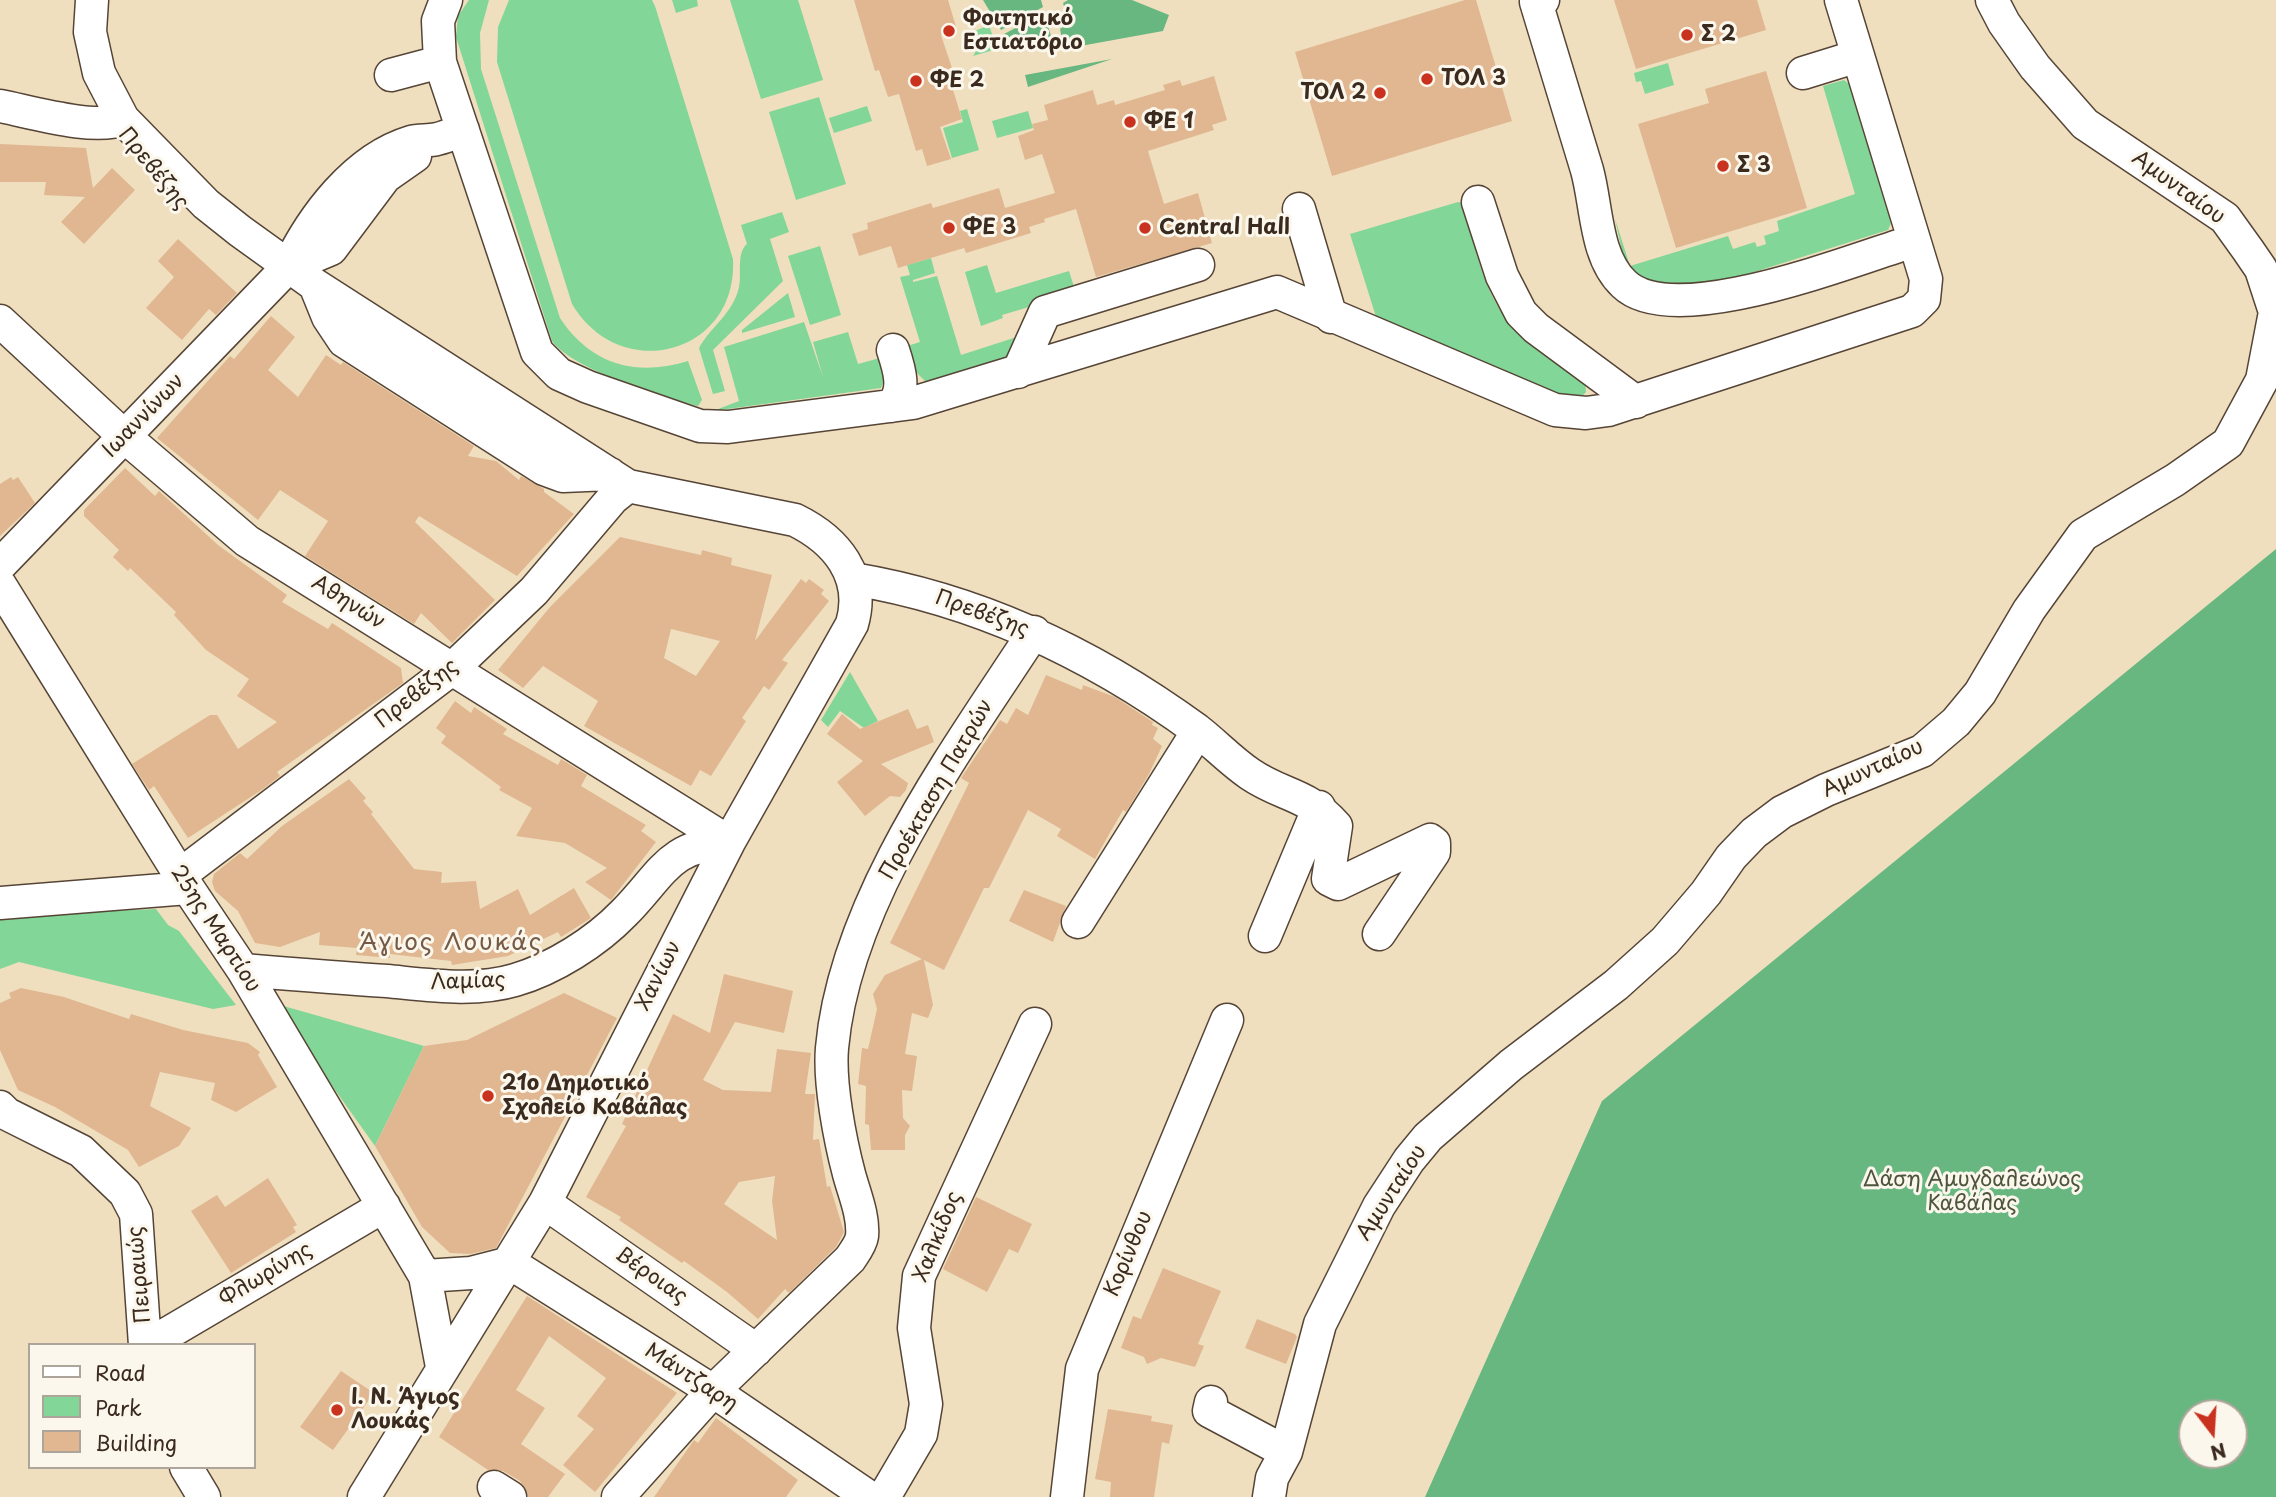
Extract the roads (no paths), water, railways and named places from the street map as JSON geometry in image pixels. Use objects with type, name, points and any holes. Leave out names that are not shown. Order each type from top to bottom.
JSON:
[{"type":"street","points":[[92,0],[90,32],[95,56],[119,121]]},
{"type":"street","points":[[446,0],[438,20],[449,135],[483,184],[530,339],[543,360],[559,374],[662,414],[708,427],[738,426],[913,403],[1277,292],[1555,410],[1586,413],[1636,402],[1912,312],[1921,303],[1927,288],[1841,0]]},
{"type":"street","points":[[1543,0],[1536,2],[1588,174],[1604,250],[1609,264],[1627,287],[1643,296],[1674,301],[1737,295],[1914,241]]},
{"type":"street","name":"Αμυνταίου","points":[[1269,1497],[1272,1478],[1286,1452],[1324,1314],[1379,1206],[1409,1160],[1428,1137],[1511,1065],[1616,985],[1665,942],[1706,893],[1731,857],[1754,833],[1782,812],[1922,751],[1955,722],[1980,694],[2029,610],[2083,535],[2175,480],[2228,443],[2262,380],[2275,312],[2261,269],[2248,250],[2225,218],[2084,124],[2035,67],[2004,23],[1992,0]]},
{"type":"street","points":[[1803,74],[1858,56]]},
{"type":"street","points":[[391,75],[440,62]]},
{"type":"street","name":"Πρεβέζης","points":[[0,106],[83,121],[119,121],[206,204],[315,285],[339,336],[390,373],[544,469],[563,476],[619,480],[795,520],[818,531],[835,545],[853,579],[912,589],[1034,632],[1136,688],[1198,731],[1251,775],[1319,807]]},
{"type":"street","name":"Ιωαννίνων","points":[[0,565],[288,267],[308,230],[364,167],[388,151],[411,142],[449,135]]},
{"type":"street","points":[[1478,202],[1502,276],[1521,313],[1536,328],[1636,402]]},
{"type":"street","points":[[1299,209],[1331,317]]},
{"type":"street","points":[[1017,372],[1045,312],[1198,265]]},
{"type":"street","name":"Αθηνών","points":[[0,321],[125,437],[247,541],[729,842]]},
{"type":"street","points":[[891,406],[899,396],[900,380],[893,350]]},
{"type":"street","name":"Πρεβέζης","points":[[184,881],[453,668],[534,591],[613,498],[619,480]]},
{"type":"street","name":"Χανίων","points":[[442,1367],[510,1263],[545,1203],[729,842],[852,624],[857,608],[853,579]]},
{"type":"street","name":"25ης Μαρτίου","points":[[0,585],[184,881],[243,970],[425,1276],[442,1367]]},
{"type":"street","name":"Προέκταση Πατρών","points":[[618,1497],[713,1391],[850,1259],[862,1239],[861,1220],[840,1137],[831,1050],[859,935],[891,862],[932,791],[1034,632]]},
{"type":"street","points":[[1078,922],[1198,731]]},
{"type":"street","points":[[1265,936],[1319,807],[1336,826],[1328,879],[1338,884],[1424,841],[1434,843],[1434,852],[1379,934]]},
{"type":"street","name":"Λαμίας","points":[[243,970],[450,986],[516,980],[567,956],[596,936],[624,914],[666,863],[679,854],[708,843],[729,842]]},
{"type":"street","points":[[0,903],[184,881]]},
{"type":"street","name":"Κορίνθου","points":[[1067,1497],[1082,1369],[1227,1020]]},
{"type":"street","name":"Χαλκίδος","points":[[884,1497],[921,1434],[926,1404],[914,1328],[919,1276],[1035,1024]]},
{"type":"street","name":"Πειραιώς","points":[[0,1107],[7,1114],[81,1151],[125,1193],[135,1214],[147,1343]]},
{"type":"street","name":"Βέροιας","points":[[545,1203],[756,1350]]},
{"type":"street","name":"Φλωρίνης","points":[[150,1343],[384,1206]]},
{"type":"street","points":[[425,1276],[471,1273],[510,1263]]},
{"type":"street","name":"Μάντζαρη","points":[[510,1263],[713,1391],[869,1497]]},
{"type":"street","points":[[364,1497],[442,1367]]},
{"type":"street","points":[[1211,1402],[1209,1411],[1286,1452]]},
{"type":"street","points":[[187,1469],[204,1497]]},
{"type":"place","name":"Φοιτητικό Εστιατόριο","points":[[949,31]]},
{"type":"place","name":"Σ 2","points":[[1687,35]]},
{"type":"place","name":"ΤΟΛ 3","points":[[1427,79]]},
{"type":"place","name":"ΦΕ 2","points":[[916,81]]},
{"type":"place","name":"ΤΟΛ 2","points":[[1380,93]]},
{"type":"place","name":"ΦΕ 1","points":[[1130,122]]},
{"type":"place","name":"Σ 3","points":[[1723,166]]},
{"type":"place","name":"ΦΕ 3","points":[[949,228]]},
{"type":"place","name":"Central Hall","points":[[1145,228]]},
{"type":"place","name":"21ο Δημοτικό Σχολείο Καβάλας","points":[[488,1096]]},
{"type":"place","name":"Ι. Ν. Άγιος Λουκάς","points":[[337,1410]]},
{"type":"district","name":"Άγιος Λουκάς","points":[[451,943]]},
{"type":"park label","name":"Δάση Αμυγδαλεώνος Καβάλας","points":[[1972,1192]]}]
